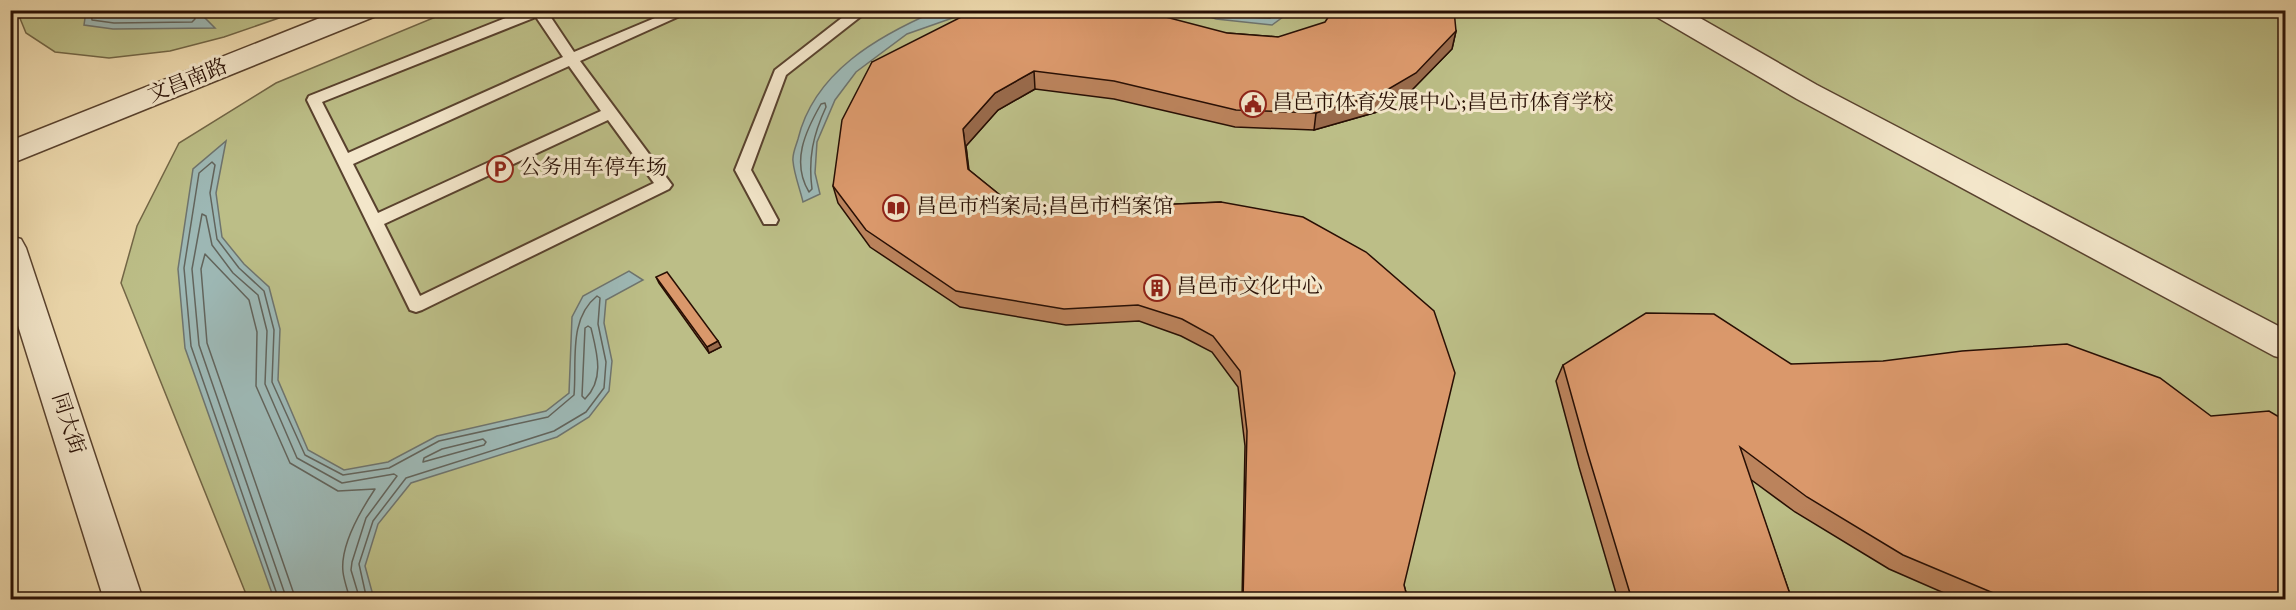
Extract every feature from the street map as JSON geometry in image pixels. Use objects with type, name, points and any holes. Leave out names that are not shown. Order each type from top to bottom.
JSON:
[{"type":"street","name":"文昌南路","points":[[10,153],[366,10]]},
{"type":"street","points":[[1665,10],[1807,92],[2286,345]]},
{"type":"street","name":"同大街","points":[[10,248],[124,600]]},
{"type":"lane","points":[[345,160],[687,10]]},
{"type":"lane","points":[[770,220],[743,170],[780,73],[852,16],[863,10]]},
{"type":"lane","points":[[540,11],[571,59],[664,185],[416,305],[314,100],[540,11]]},
{"type":"lane","points":[[375,222],[609,112]]},
{"type":"green space","points":[[275,10],[279,18],[224,37],[170,51],[109,58],[55,52],[26,33],[17,11]]},
{"type":"green space","points":[[450,11],[2285,11],[2285,599],[248,599],[121,283],[137,226],[179,143],[276,83]]},
{"type":"water","points":[[1291,10],[1272,25],[1216,19],[1193,11]]},
{"type":"water","points":[[86,11],[200,13],[215,28],[113,29],[84,25]]},
{"type":"water","points":[[936,11],[981,11],[961,15],[907,34],[856,72],[835,100],[817,142],[815,173],[820,194],[803,202],[793,156],[806,115],[818,94],[851,59],[892,32]]},
{"type":"water","points":[[226,141],[216,193],[222,237],[244,264],[269,287],[280,329],[278,380],[308,450],[344,470],[388,462],[437,436],[546,411],[569,393],[572,317],[583,296],[629,271],[643,280],[606,300],[604,323],[612,361],[609,391],[589,417],[557,437],[411,483],[378,524],[365,566],[374,599],[274,599],[185,348],[178,269],[193,169]]},
{"type":"building","name":"昌邑市文化中心","points":[[975,10],[1139,10],[1227,33],[1278,37],[1325,22],[1333,10],[1454,10],[1456,31],[1416,73],[1380,94],[1316,113],[1236,110],[1114,81],[1034,71],[995,93],[963,129],[968,169],[1005,199],[1088,208],[1221,202],[1303,217],[1366,252],[1434,311],[1455,373],[1404,585],[1408,600],[1243,600],[1247,431],[1240,371],[1213,336],[1182,319],[1138,305],[1064,309],[956,291],[866,230],[833,186],[842,120],[872,62]]},
{"type":"building","points":[[667,272],[718,341],[707,347],[656,277]]},
{"type":"building","points":[[1646,313],[1714,314],[1791,364],[1883,361],[1962,351],[2067,344],[2160,378],[2211,416],[2269,411],[2286,421],[2286,600],[2010,600],[1903,555],[1807,497],[1740,447],[1792,600],[1632,600],[1563,365]]},
{"type":"place","name":"昌邑市体育发展中心;昌邑市体育学校","points":[[1253,104]]},
{"type":"place","name":"公务用车停车场","points":[[500,169]]},
{"type":"place","name":"昌邑市档案局;昌邑市档案馆","points":[[896,208]]},
{"type":"place","name":"昌邑市文化中心","points":[[1157,288]]}]
